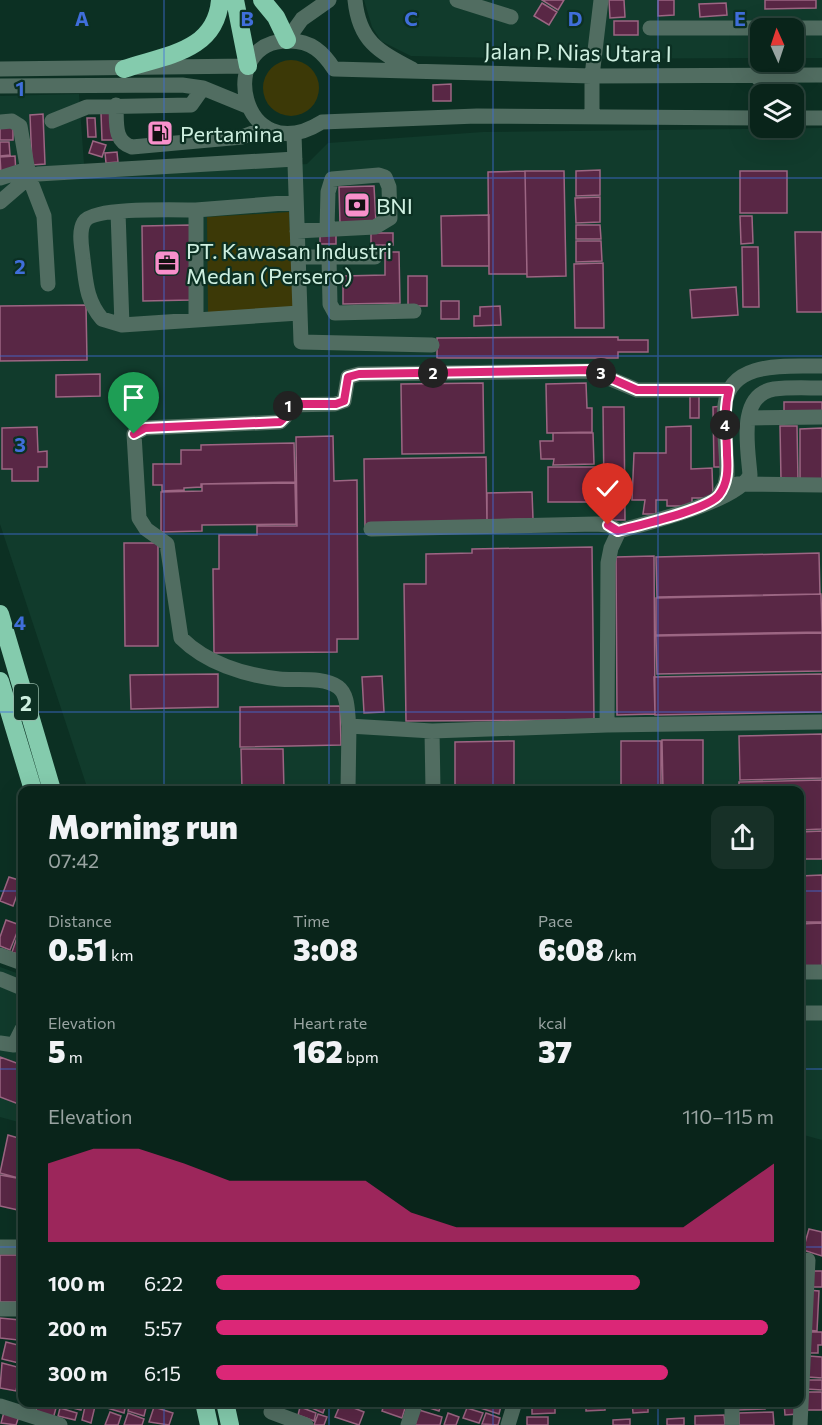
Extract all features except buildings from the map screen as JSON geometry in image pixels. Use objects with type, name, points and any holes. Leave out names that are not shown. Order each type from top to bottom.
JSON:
[{"type":"highway","points":[[123,69],[184,50],[204,39],[216,23],[220,0]]},
{"type":"highway","points":[[235,0],[248,66]]},
{"type":"highway","points":[[262,0],[276,17],[287,40]]},
{"type":"highway","name":"2","points":[[0,614],[51,786]]},
{"type":"highway","name":"2","points":[[0,681],[32,786]]},
{"type":"highway","points":[[205,1407],[209,1425]]},
{"type":"highway","points":[[226,1407],[230,1425]]},
{"type":"street","points":[[329,0],[302,19],[287,40],[264,48],[248,66],[244,79],[247,106],[266,128],[280,133],[294,134],[309,130],[322,122],[477,116],[750,116]]},
{"type":"street","points":[[355,0],[357,18],[365,36],[381,52],[416,72]]},
{"type":"street","points":[[457,0],[468,6],[511,17]]},
{"type":"street","points":[[592,116],[592,76],[601,0]]},
{"type":"street","points":[[650,28],[822,28]]},
{"type":"street","name":"Jalan P. Nias Utara I","points":[[287,40],[315,47],[334,69],[592,76],[822,75]]},
{"type":"street","points":[[0,69],[248,66]]},
{"type":"street","points":[[755,75],[764,84]]},
{"type":"street","points":[[0,86],[182,85],[203,88],[247,106]]},
{"type":"street","points":[[52,121],[87,107],[191,105],[203,88]]},
{"type":"street","points":[[116,105],[118,138],[124,144],[132,147],[242,137],[266,128]]},
{"type":"street","points":[[804,118],[822,118]]},
{"type":"street","points":[[0,122],[12,121],[20,126],[28,173],[44,216],[48,284]]},
{"type":"street","points":[[294,134],[300,342],[432,345]]},
{"type":"street","points":[[0,178],[28,173],[295,159]]},
{"type":"street","points":[[0,202],[28,173]]},
{"type":"street","points":[[297,231],[375,227],[390,218],[389,187],[385,177],[379,175],[332,179],[328,192],[327,229]]},
{"type":"street","points":[[296,202],[94,215],[82,224],[81,235],[87,295],[102,319],[122,325],[299,313]]},
{"type":"street","points":[[196,210],[196,320]]},
{"type":"street","points":[[118,212],[122,325]]},
{"type":"street","points":[[297,257],[375,257]]},
{"type":"street","points":[[329,257],[330,304],[335,313],[414,311]]},
{"type":"street","points":[[721,491],[727,465],[725,403],[729,390],[746,374],[773,368],[822,366]]},
{"type":"street","points":[[773,368],[774,389]]},
{"type":"street","points":[[348,786],[349,726],[346,700],[337,686],[327,682],[276,679],[218,664],[192,649],[181,639],[167,544],[146,529],[139,518],[134,434],[138,430],[280,422],[285,417],[286,407],[292,404],[336,404],[344,401],[345,380],[359,374],[592,370],[637,390],[729,390]]},
{"type":"street","points":[[371,529],[596,524],[608,525],[618,531],[693,509],[721,491],[736,491],[747,483],[750,475],[749,418],[756,398],[774,389],[822,388]]},
{"type":"street","points":[[749,418],[822,417]]},
{"type":"street","points":[[747,483],[822,485]]},
{"type":"street","points":[[607,725],[608,563],[618,531]]},
{"type":"street","points":[[349,726],[432,731],[607,725],[822,722]]},
{"type":"street","points":[[432,731],[433,786]]},
{"type":"street","points":[[0,955],[18,962]]},
{"type":"street","points":[[804,972],[822,972]]},
{"type":"street","points":[[0,979],[18,986]]},
{"type":"street","points":[[804,1013],[822,1013]]},
{"type":"street","points":[[0,1043],[14,1045],[18,1041]]},
{"type":"street","points":[[0,1247],[18,1247]]},
{"type":"street","points":[[804,1359],[810,1260]]},
{"type":"street","points":[[0,1309],[18,1309]]},
{"type":"street","points":[[0,1406],[60,1425]]},
{"type":"street","points":[[408,1425],[414,1407]]},
{"type":"street","points":[[508,1425],[513,1407]]},
{"type":"street","points":[[732,1407],[732,1425]]},
{"type":"street","points":[[800,1425],[801,1407]]},
{"type":"street","points":[[271,1413],[306,1425]]},
{"type":"shaded area","points":[[364,0],[822,0],[822,58],[804,58],[804,18],[750,18],[750,58],[541,59],[411,56],[381,41],[372,27]]},
{"type":"shaded area","points":[[285,60],[297,60],[307,64],[315,72],[319,88],[315,104],[307,112],[297,116],[285,116],[275,112],[267,104],[263,94],[263,82],[267,72],[275,64]]},
{"type":"shaded area","points":[[79,94],[84,164],[275,166],[307,164],[328,143],[483,132],[750,129],[750,138],[804,138],[804,128],[822,128],[822,1140],[804,1135],[804,786],[87,786],[0,524],[0,96]]},
{"type":"shaded area","points":[[289,212],[294,310],[208,313],[207,217]]},
{"type":"shaded area","points":[[0,967],[18,974],[18,1122],[0,1117]]},
{"type":"place","name":"Pertamina","points":[[160,133]]},
{"type":"place","name":"BNI","points":[[357,205]]},
{"type":"place","name":"PT. Kawasan Industri Medan (Persero)","points":[[167,263]]},
{"type":"route","points":[[134,434],[145,428],[280,422],[285,417],[286,407],[292,404],[336,404],[344,401],[345,380],[352,375],[359,374],[592,370],[627,388],[650,392],[729,390],[725,403],[727,475],[717,498],[693,509],[618,531],[608,525]]}]
